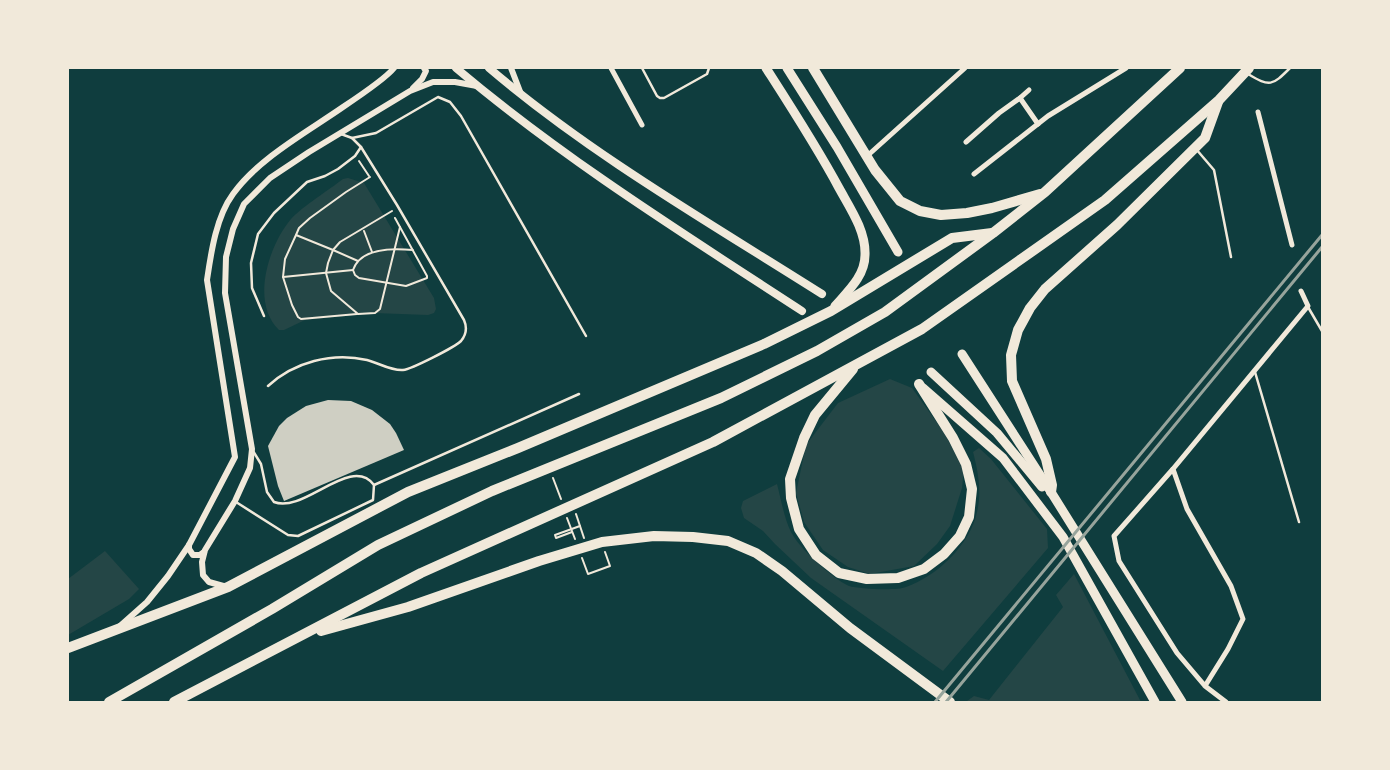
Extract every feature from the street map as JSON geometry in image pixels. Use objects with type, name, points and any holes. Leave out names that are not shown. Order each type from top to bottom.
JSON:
[{"type":"highway","points":[[812,68],[866,156],[900,201],[920,212],[941,215],[967,213],[992,208],[1046,192]]},
{"type":"highway","points":[[109,702],[264,614],[378,544],[492,491],[721,398],[817,351],[885,312],[1046,192],[1180,68]]},
{"type":"highway","points":[[174,702],[421,573],[568,504],[713,442],[922,329],[1105,200],[1219,100],[1247,70]]},
{"type":"highway","points":[[1051,492],[1052,485],[1046,459],[1012,381],[1011,355],[1018,330],[1030,308],[1045,289],[1117,225],[1205,138],[1219,100]]},
{"type":"highway","points":[[68,648],[228,587],[408,492],[518,448],[764,344],[831,311],[952,238],[993,233]]},
{"type":"highway","points":[[857,364],[815,415],[804,438],[790,479],[791,498],[799,529],[816,555],[839,573],[867,579],[898,578],[924,569],[944,554],[960,536],[969,517],[972,489],[966,464],[953,438],[920,384]]},
{"type":"highway","points":[[300,637],[408,607],[538,561],[602,542],[654,536],[693,537],[728,541],[756,553],[782,571],[850,628],[950,702]]},
{"type":"main road","points":[[456,68],[553,144],[619,192],[802,311]]},
{"type":"main road","points":[[489,68],[522,96],[626,169],[822,294]]},
{"type":"main road","points":[[766,68],[823,158],[854,215],[864,241],[865,254],[863,266],[855,284],[831,311]]},
{"type":"main road","points":[[787,68],[837,147],[898,252]]},
{"type":"main road","points":[[962,354],[1182,702]]},
{"type":"main road","points":[[931,372],[998,433],[1044,490],[1051,492]]},
{"type":"main road","points":[[920,384],[1003,458],[1063,537],[1155,702]]},
{"type":"main road","points":[[1131,660],[1150,702]]},
{"type":"main road","points":[[1176,690],[1186,702]]},
{"type":"street","points":[[114,630],[147,602],[168,576],[189,545],[235,457],[207,280],[217,226],[232,194],[259,166],[350,102],[394,68]]},
{"type":"street","points":[[410,91],[422,80],[426,71],[424,68]]},
{"type":"street","points":[[511,68],[522,96]]},
{"type":"street","points":[[611,68],[642,125]]},
{"type":"street","points":[[866,156],[965,68]]},
{"type":"street","points":[[974,174],[1038,124],[1126,68]]},
{"type":"street","points":[[189,545],[191,552],[197,556],[204,553],[235,501],[250,468],[252,449],[225,293],[226,257],[233,229],[244,204],[270,178],[410,91],[433,82],[455,82],[477,86]]},
{"type":"street","points":[[966,142],[1029,90]]},
{"type":"street","points":[[1020,98],[1038,124]]},
{"type":"street","points":[[1258,112],[1292,245]]},
{"type":"street","points":[[1226,702],[1205,686],[1177,653],[1119,561],[1114,536],[1174,469],[1308,306],[1301,291]]},
{"type":"street","points":[[1174,469],[1187,509],[1231,586],[1243,619],[1228,649],[1205,686]]},
{"type":"street","points":[[205,550],[202,562],[203,575],[209,582],[228,587]]},
{"type":"street","points":[[186,702],[205,685]]},
{"type":"lane","points":[[642,68],[657,96],[664,98],[707,74],[709,68]]},
{"type":"lane","points":[[1247,70],[1263,83],[1271,83],[1290,68]]},
{"type":"lane","points":[[352,138],[376,133],[438,97],[450,102],[461,116],[586,336]]},
{"type":"lane","points":[[268,386],[290,370],[315,360],[328,358],[353,358],[378,363],[395,370],[408,369],[456,345],[465,333],[464,320],[398,205],[361,147],[352,138],[339,134]]},
{"type":"lane","points":[[264,316],[252,288],[251,263],[258,234],[274,212],[306,182],[325,176],[338,169],[355,156],[361,147]]},
{"type":"lane","points":[[1196,148],[1214,170],[1231,256]]},
{"type":"lane","points":[[1308,306],[1322,331]]},
{"type":"lane","points":[[1255,370],[1299,522]]},
{"type":"lane","points":[[374,485],[579,394]]},
{"type":"lane","points":[[235,501],[288,535],[298,536],[373,500],[374,485],[370,479],[358,475],[347,477],[288,505],[278,504],[270,498],[267,492],[261,464],[252,449]]},
{"type":"path","points":[[355,156],[374,184]]},
{"type":"path","points":[[370,177],[346,192],[299,228],[285,259],[284,277],[292,305],[298,317],[301,319],[379,312],[388,283],[400,227]]},
{"type":"path","points":[[353,270],[359,278],[406,286],[427,278],[388,204]]},
{"type":"path","points":[[358,314],[331,291],[326,273],[328,263],[333,250],[340,242],[364,230],[392,211]]},
{"type":"path","points":[[364,230],[372,252]]},
{"type":"path","points":[[296,235],[358,262]]},
{"type":"path","points":[[353,270],[358,262],[372,252],[395,248],[413,250]]},
{"type":"path","points":[[284,277],[353,270]]},
{"type":"path","points":[[552,477],[580,526],[587,547]]},
{"type":"path","points":[[566,514],[576,540]]},
{"type":"path","points":[[573,532],[556,538],[555,535],[580,526]]},
{"type":"path","points":[[582,557],[588,574],[610,566],[602,542]]},
{"type":"shaded area","points":[[348,178],[364,183],[434,298],[436,309],[434,313],[428,315],[374,313],[305,320],[284,330],[279,330],[270,318],[264,289],[270,258],[276,243],[283,230],[296,214],[343,179]]},
{"type":"shaded area","points":[[890,379],[912,388],[943,431],[964,469],[962,488],[950,526],[937,544],[914,566],[870,574],[848,567],[823,550],[804,522],[796,493],[806,445],[838,403]]},
{"type":"shaded area","points":[[979,448],[991,459],[1047,529],[1048,548],[943,671],[811,578],[763,531],[744,518],[741,508],[743,501],[777,484],[791,532],[804,550],[827,572],[849,586],[878,589],[906,587],[929,575],[951,558],[967,536],[977,512],[979,482],[973,452]]},
{"type":"shaded area","points":[[105,551],[139,589],[129,599],[68,635],[68,579]]},
{"type":"shaded area","points":[[1074,574],[1141,702],[967,701],[974,696],[989,700],[1063,607],[1056,595]]},
{"type":"building","points":[[328,400],[351,401],[372,410],[390,424],[404,450],[284,501],[278,486],[268,446],[279,426],[287,418],[306,406]]},
{"type":"railway","points":[[935,702],[1322,235]]},
{"type":"railway","points":[[946,702],[1322,247]]}]
